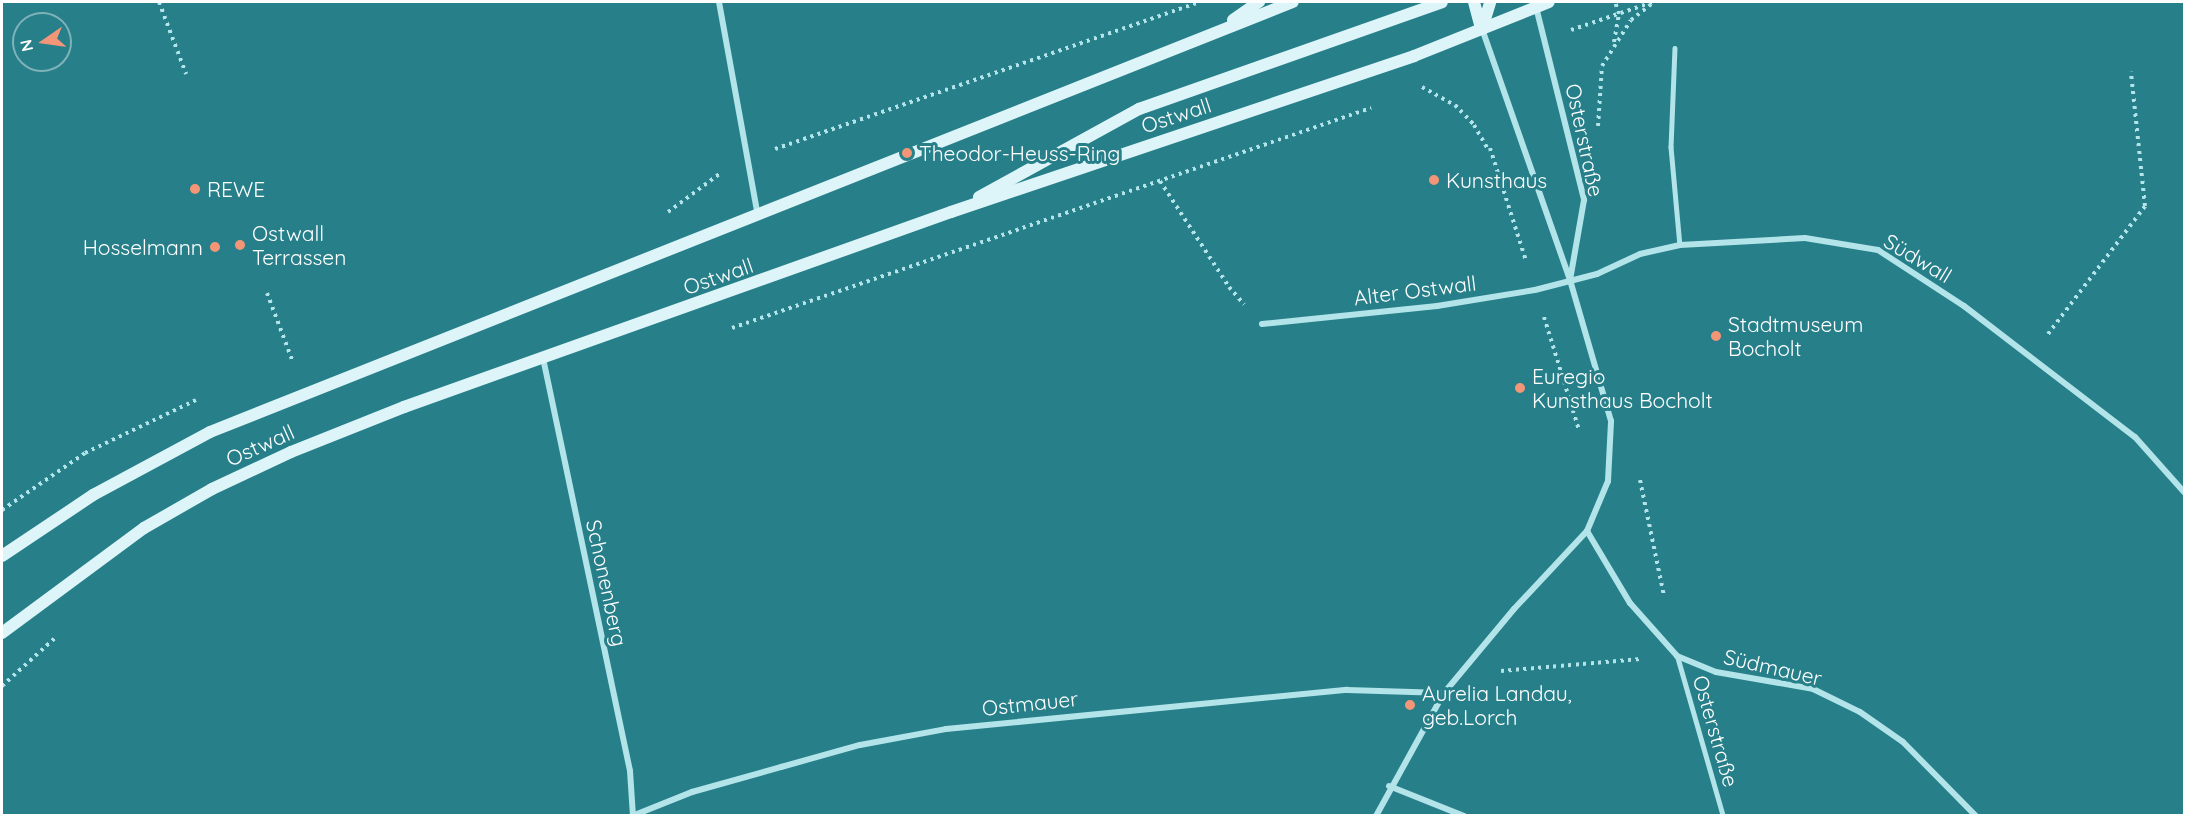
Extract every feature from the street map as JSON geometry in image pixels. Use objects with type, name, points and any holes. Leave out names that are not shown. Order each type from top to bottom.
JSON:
[{"type":"main road","name":"Ostwall","points":[[1218,32],[1259,2]]},
{"type":"main road","name":"Ostwall","points":[[2,556],[93,495],[210,432],[757,212],[1293,2]]},
{"type":"main road","points":[[951,212],[1139,109],[1442,2]]},
{"type":"main road","points":[[1474,2],[1482,29]]},
{"type":"main road","points":[[1482,29],[1490,2]]},
{"type":"main road","points":[[1482,29],[1535,4],[1549,2]]},
{"type":"main road","name":"Ostwall","points":[[2,633],[134,535],[212,489],[363,423],[951,212],[1414,56],[1482,29]]},
{"type":"street","points":[[719,2],[750,158],[757,212]]},
{"type":"street","name":"Osterstraße","points":[[1535,4],[1584,200],[1570,280]]},
{"type":"street","name":"Osterstraße","points":[[1482,29],[1570,280],[1611,421],[1608,481],[1587,531]]},
{"type":"street","name":"Südwall","points":[[1570,280],[1597,274],[1640,254],[1680,245],[1805,238],[1878,250],[2031,357],[2135,437],[2184,492]]},
{"type":"street","name":"Alter Ostwall","points":[[1262,324],[1437,306],[1535,290],[1570,280]]},
{"type":"street","name":"Schonenberg","points":[[543,358],[630,771],[632,815]]},
{"type":"street","points":[[1376,816],[1389,786],[1444,693],[1514,609],[1587,531]]},
{"type":"street","name":"Südmauer","points":[[1587,531],[1630,603],[1677,656],[1716,672],[1813,689],[1860,712],[1903,742],[1976,816]]},
{"type":"street","name":"Osterstraße","points":[[1677,656],[1724,816]]},
{"type":"street","name":"Ostmauer","points":[[632,815],[692,792],[792,764],[946,729],[1347,690],[1444,693]]},
{"type":"street","points":[[1389,786],[1464,816]]},
{"type":"lane","points":[[1675,48],[1671,147],[1680,245]]},
{"type":"path","points":[[159,2],[186,74]]},
{"type":"path","points":[[662,215],[711,177],[750,158],[1200,2]]},
{"type":"path","points":[[1614,43],[1619,14],[1615,2]]},
{"type":"path","points":[[1598,133],[1602,66],[1614,43],[1631,20],[1654,2]]},
{"type":"path","points":[[1414,56],[1422,88]]},
{"type":"path","points":[[2031,357],[2145,206],[2131,72]]},
{"type":"path","points":[[1411,92],[1422,88],[1455,105],[1474,125],[1493,159],[1582,436]]},
{"type":"path","points":[[723,331],[1378,105]]},
{"type":"path","points":[[1160,181],[1228,287],[1262,324]]},
{"type":"path","points":[[267,293],[293,362]]},
{"type":"path","points":[[282,366],[304,358]]},
{"type":"path","points":[[2,510],[85,453],[208,395]]},
{"type":"path","points":[[2,687],[64,630]]},
{"type":"place","name":"Theodor-Heuss-Ring","points":[[907,153]]},
{"type":"place","name":"Kunsthaus","points":[[1434,180]]},
{"type":"place","name":"REWE","points":[[195,189]]},
{"type":"place","name":"Ostwall Terrassen","points":[[240,245]]},
{"type":"place","name":"Hosselmann","points":[[215,247]]},
{"type":"place","name":"Stadtmuseum Bocholt","points":[[1716,336]]},
{"type":"place","name":"Euregio Kunsthaus Bocholt","points":[[1520,388]]},
{"type":"place","name":"Aurelia Landau, geb.Lorch","points":[[1410,705]]}]
